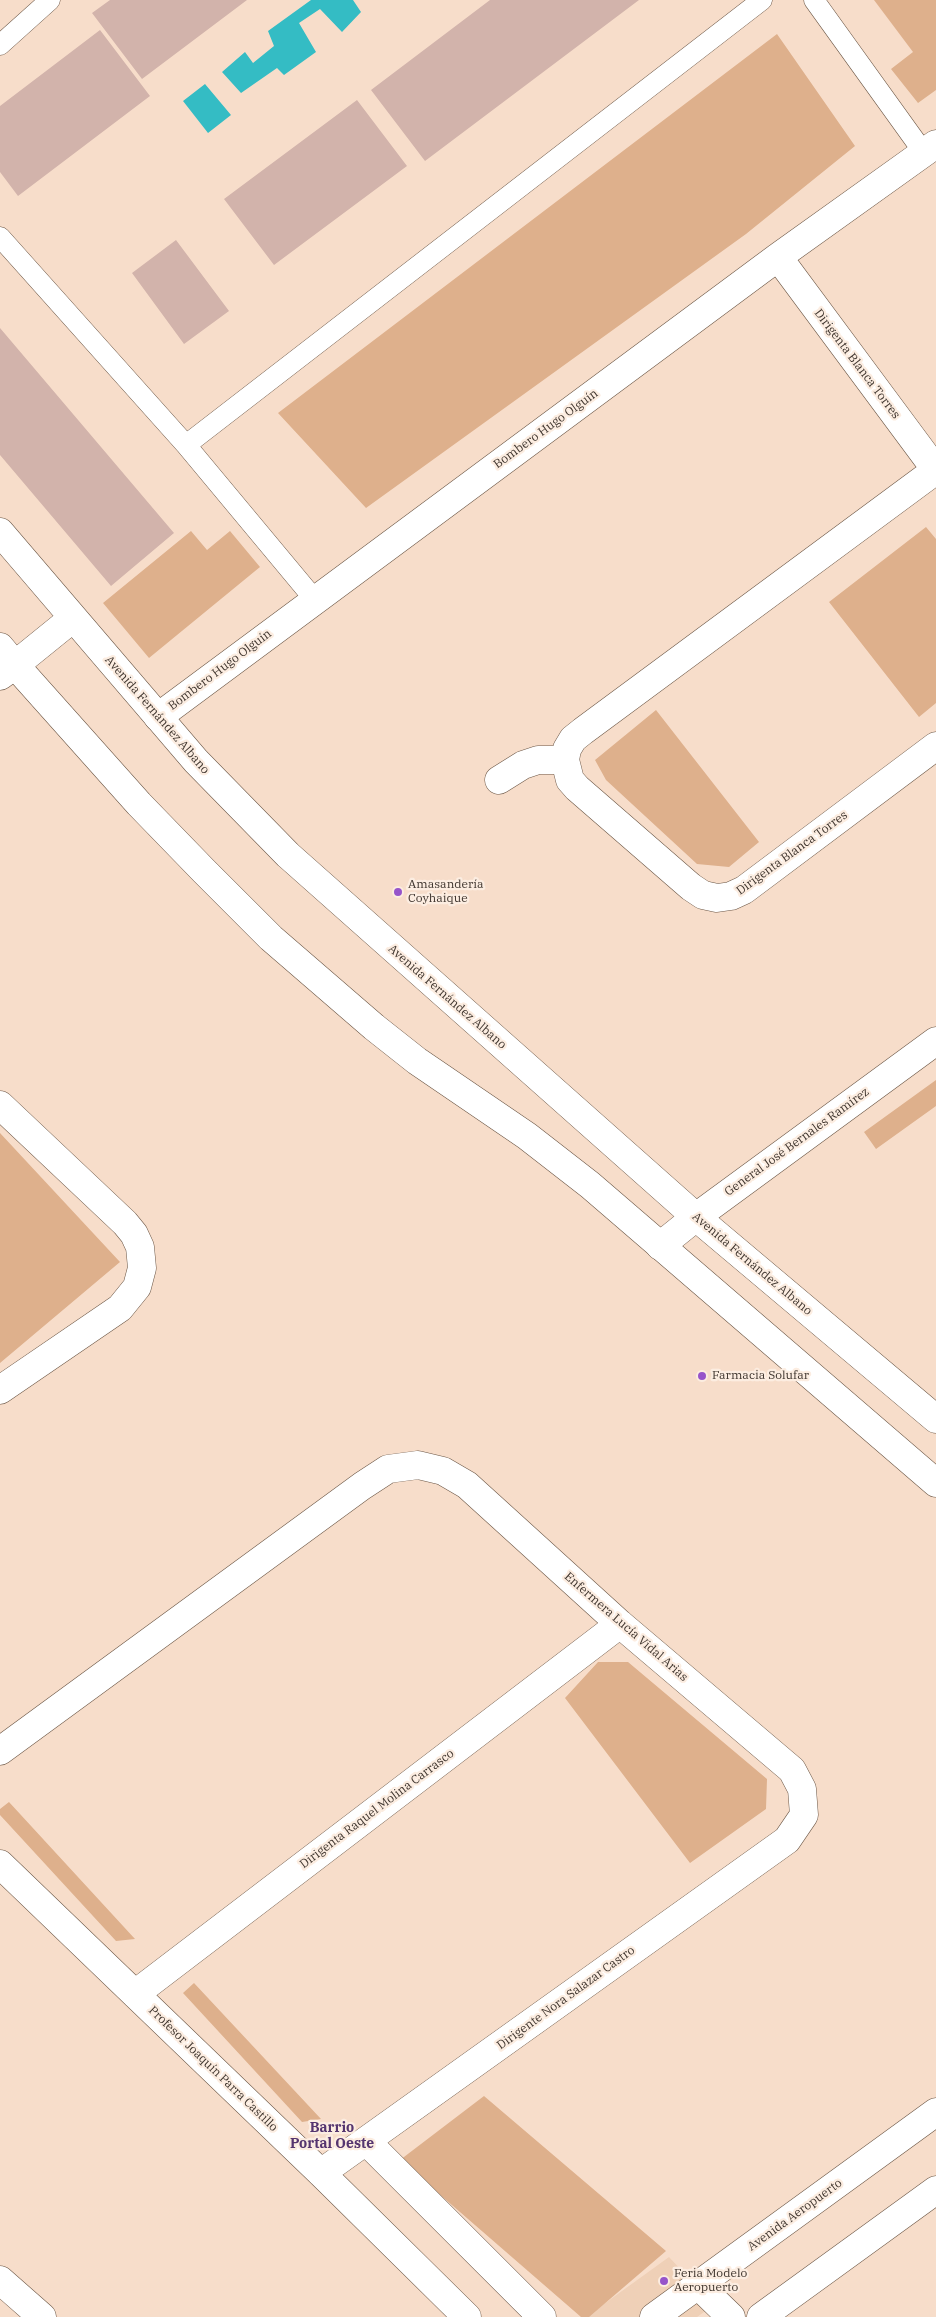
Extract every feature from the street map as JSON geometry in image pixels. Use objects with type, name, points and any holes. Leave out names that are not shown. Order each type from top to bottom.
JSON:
[{"type":"street","name":"Bombero Hugo Olguín","points":[[158,718],[778,257],[930,148]]},
{"type":"street","name":"Dirigenta Blanca Torres","points":[[778,257],[936,470],[578,735],[567,748],[565,760],[570,780],[691,888],[704,895],[717,898],[731,896],[744,890],[936,746]]},
{"type":"street","name":"Avenida Fernández Albano","points":[[0,532],[196,761],[322,886],[696,1217],[936,1420]]},
{"type":"street","points":[[73,618],[5,663],[139,804],[286,951],[374,1027],[425,1066],[535,1142],[590,1185],[936,1483]]},
{"type":"street","points":[[499,780],[523,765],[538,760],[565,760]]},
{"type":"street","name":"General José Bernales Ramírez","points":[[660,1246],[696,1217],[936,1041]]},
{"type":"street","points":[[0,1105],[126,1223],[140,1247],[142,1268],[137,1287],[120,1308],[0,1390]]},
{"type":"street","name":"Enfermera Lucía Vidal Arias","points":[[0,1751],[362,1486],[388,1469],[418,1465],[443,1471],[467,1485],[620,1624],[792,1770],[802,1788],[804,1815]]},
{"type":"street","name":"Dirigenta Raquel Molina Carrasco","points":[[135,1994],[620,1624]]},
{"type":"street","name":"Dirigente Nora Salazar Castro","points":[[321,2173],[787,1840],[804,1815]]},
{"type":"street","name":"Profesor Joaquín Parra Castillo","points":[[0,1864],[321,2173],[467,2317]]},
{"type":"street","name":"Avenida Aeropuerto","points":[[654,2317],[936,2112]]},
{"type":"street","points":[[366,2141],[542,2317]]},
{"type":"street","points":[[761,2317],[936,2190]]},
{"type":"street","points":[[0,2280],[42,2317]]},
{"type":"street","points":[[698,2285],[731,2317]]},
{"type":"lane","points":[[0,44],[50,0]]},
{"type":"lane","points":[[186,445],[762,0]]},
{"type":"lane","points":[[814,0],[930,148]]},
{"type":"lane","points":[[0,236],[186,445],[315,600]]},
{"type":"shaded area","points":[[874,0],[936,0],[936,90],[918,103],[891,69],[913,52]]},
{"type":"shaded area","points":[[777,34],[855,146],[746,234],[366,508],[278,413]]},
{"type":"shaded area","points":[[926,527],[936,539],[936,703],[919,717],[829,602]]},
{"type":"shaded area","points":[[191,531],[207,550],[230,531],[260,567],[149,658],[103,603]]},
{"type":"shaded area","points":[[656,710],[759,842],[729,867],[697,864],[606,780],[595,760]]},
{"type":"shaded area","points":[[936,1080],[936,1106],[876,1149],[864,1132]]},
{"type":"shaded area","points":[[0,1133],[120,1262],[0,1363]]},
{"type":"shaded area","points":[[598,1662],[628,1662],[767,1779],[766,1809],[690,1863],[565,1698]]},
{"type":"shaded area","points":[[9,1802],[135,1939],[116,1941],[0,1815],[0,1809]]},
{"type":"shaded area","points":[[194,1983],[321,2119],[302,2122],[183,1993]]},
{"type":"shaded area","points":[[484,2096],[666,2251],[589,2317],[581,2317],[400,2160]]},
{"type":"shaded area","name":"Feria Modelo Aeropuerto","points":[[669,2257],[714,2305],[697,2317],[586,2317]]},
{"type":"water","points":[[311,0],[353,0],[361,12],[342,32],[320,9],[299,23],[316,52],[284,75],[277,68],[241,93],[222,72],[245,52],[253,63],[274,46],[268,31]]},
{"type":"water","points":[[205,84],[231,115],[208,133],[183,101]]},
{"type":"building","points":[[110,0],[247,0],[142,79],[92,13]]},
{"type":"building","points":[[490,0],[639,0],[425,161],[371,90]]},
{"type":"building","points":[[100,30],[150,96],[18,196],[0,172],[0,106]]},
{"type":"building","points":[[357,100],[407,166],[274,265],[224,199]]},
{"type":"building","points":[[176,240],[229,311],[184,344],[132,273]]},
{"type":"building","points":[[0,328],[174,533],[111,586],[0,455]]},
{"type":"place","name":"Amasandería Coyhaique","points":[[398,892]]},
{"type":"place","name":"Farmacia Solufar","points":[[702,1376]]},
{"type":"place","name":"Feria Modelo Aeropuerto","points":[[664,2281]]},
{"type":"district","name":"Barrio Portal Oeste","points":[[332,2136]]}]
